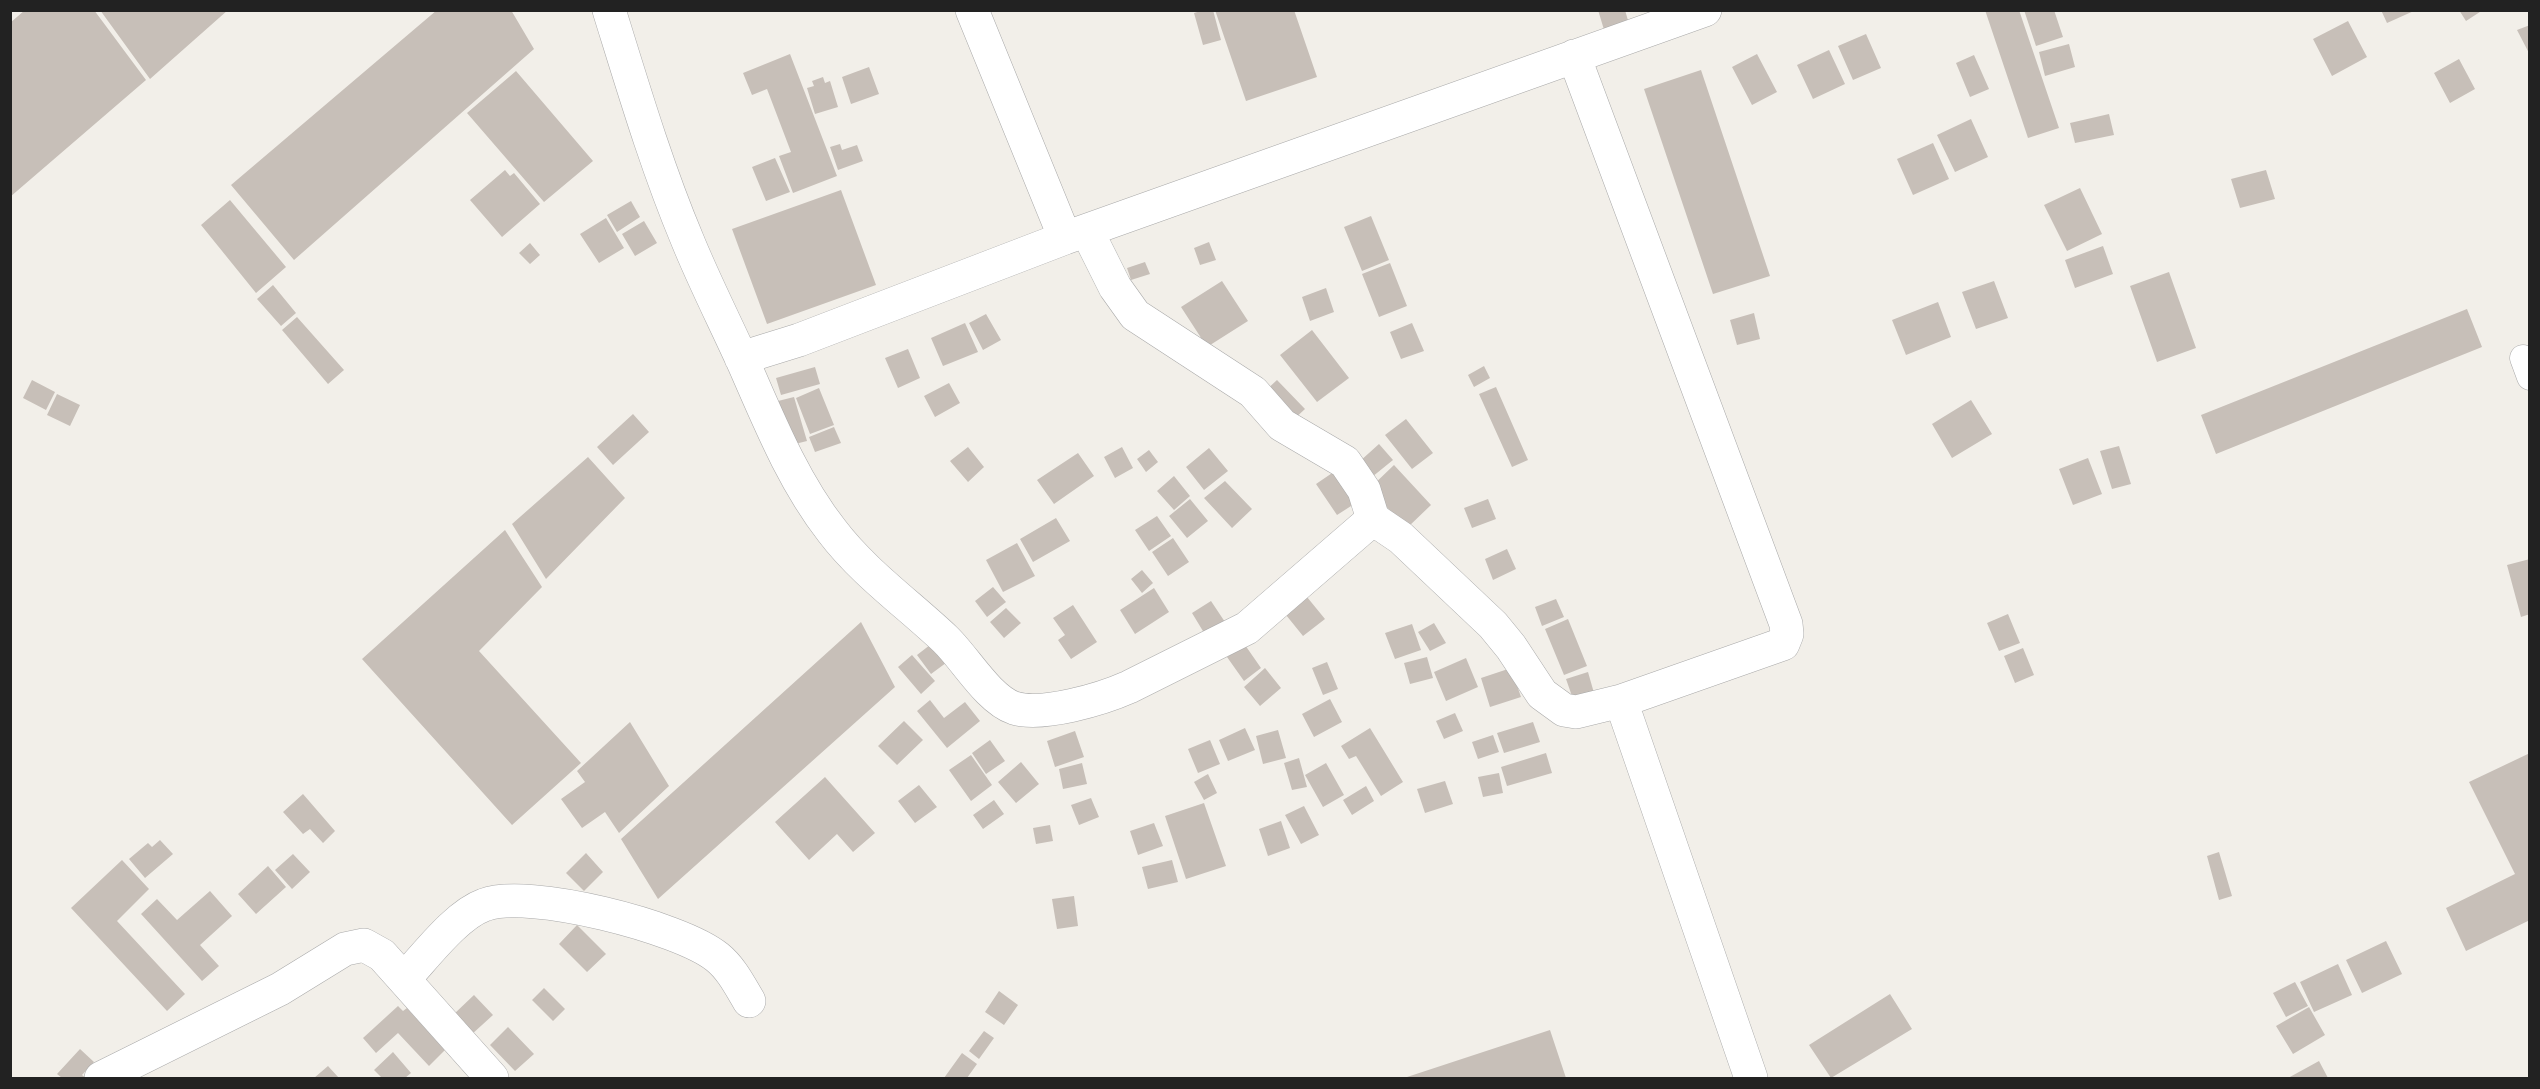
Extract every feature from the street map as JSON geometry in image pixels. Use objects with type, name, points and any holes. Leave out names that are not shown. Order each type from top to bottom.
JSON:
[{"type":"street","points":[[609,10],[651,145],[671,197],[783,450],[833,532],[874,574],[952,645],[999,701],[1021,710],[1039,711],[1112,694],[1246,628],[1373,519]]},
{"type":"street","points":[[972,10],[1076,234],[1135,315],[1252,392],[1282,425],[1345,462],[1364,490],[1373,519],[1401,538],[1493,625],[1511,647],[1542,694],[1554,704],[1576,712],[1622,701],[1783,644],[1787,634],[1574,56]]},
{"type":"street","points":[[741,357],[799,340],[1076,234],[1705,10]]},
{"type":"street","points":[[1622,701],[1751,1078]]},
{"type":"street","points":[[404,979],[470,912],[494,902],[509,899],[598,914],[651,927],[690,941],[718,957],[735,978],[749,1001]]},
{"type":"street","points":[[101,1078],[280,989],[345,949],[364,945],[375,950],[404,979],[492,1078]]},
{"type":"building","points":[[25,10],[94,10],[146,80],[10,197],[10,23]]},
{"type":"building","points":[[100,10],[228,10],[150,79]]},
{"type":"building","points":[[437,10],[511,10],[534,49],[294,260],[231,185]]},
{"type":"building","points":[[1213,10],[1221,40],[1203,45],[1194,13]]},
{"type":"building","points":[[1215,10],[1294,10],[1317,77],[1246,101]]},
{"type":"building","points":[[1598,10],[1625,10],[1629,24],[1605,33]]},
{"type":"building","points":[[1985,10],[2019,10],[2059,128],[2028,138]]},
{"type":"building","points":[[2024,10],[2054,10],[2063,37],[2036,46]]},
{"type":"building","points":[[2381,10],[2416,10],[2387,23]]},
{"type":"building","points":[[2459,10],[2483,10],[2466,21]]},
{"type":"building","points":[[2348,21],[2367,57],[2332,76],[2313,39]]},
{"type":"building","points":[[2530,25],[2530,55],[2517,30]]},
{"type":"building","points":[[1866,34],[1881,68],[1853,80],[1838,46]]},
{"type":"building","points":[[2069,44],[2075,67],[2045,76],[2039,52]]},
{"type":"building","points":[[1829,50],[1845,84],[1813,99],[1797,65]]},
{"type":"building","points":[[790,54],[837,176],[793,193],[779,156],[791,152],[767,89],[752,95],[743,73]]},
{"type":"building","points":[[1757,54],[1777,92],[1752,105],[1732,67]]},
{"type":"building","points":[[1974,55],[1989,89],[1970,97],[1956,63]]},
{"type":"building","points":[[2459,59],[2475,89],[2450,103],[2434,73]]},
{"type":"building","points":[[869,67],[879,94],[851,104],[842,77]]},
{"type":"building","points":[[1701,70],[1770,276],[1713,294],[1644,89]]},
{"type":"building","points":[[516,71],[593,161],[544,202],[467,113]]},
{"type":"building","points":[[823,77],[825,83],[830,81],[838,107],[815,114],[807,88],[814,86],[812,81]]},
{"type":"building","points":[[2109,114],[2114,135],[2075,143],[2070,123]]},
{"type":"building","points":[[1971,119],[1988,157],[1955,172],[1937,135]]},
{"type":"building","points":[[1933,143],[1949,179],[1913,195],[1897,159]]},
{"type":"building","points":[[840,144],[842,150],[857,145],[863,161],[838,170],[830,147]]},
{"type":"building","points":[[775,158],[790,192],[766,201],[752,167]]},
{"type":"building","points":[[505,170],[510,176],[514,173],[540,204],[502,237],[470,200]]},
{"type":"building","points":[[2266,170],[2275,199],[2240,208],[2231,179]]},
{"type":"building","points":[[2080,188],[2102,234],[2067,251],[2044,205]]},
{"type":"building","points":[[841,190],[876,285],[767,324],[732,229]]},
{"type":"building","points":[[230,200],[286,267],[256,293],[201,225]]},
{"type":"building","points":[[631,201],[640,217],[617,232],[607,215]]},
{"type":"building","points":[[1371,216],[1389,260],[1362,271],[1344,227]]},
{"type":"building","points":[[606,218],[624,248],[599,263],[580,234]]},
{"type":"building","points":[[644,221],[657,243],[635,256],[622,234]]},
{"type":"building","points":[[1209,242],[1216,260],[1200,265],[1194,248]]},
{"type":"building","points":[[530,243],[540,255],[530,264],[519,253]]},
{"type":"building","points":[[2103,246],[2113,274],[2075,288],[2065,260]]},
{"type":"building","points":[[1145,262],[1150,274],[1131,280],[1127,268]]},
{"type":"building","points":[[1390,263],[1407,306],[1379,317],[1362,274]]},
{"type":"building","points":[[2169,272],[2196,348],[2157,362],[2130,286]]},
{"type":"building","points":[[1222,281],[1248,321],[1207,347],[1181,307]]},
{"type":"building","points":[[1994,281],[2008,318],[1976,329],[1962,292]]},
{"type":"building","points":[[273,285],[296,313],[281,326],[257,299]]},
{"type":"building","points":[[1326,288],[1334,312],[1310,321],[1302,297]]},
{"type":"building","points":[[1938,302],[1951,337],[1906,355],[1892,320]]},
{"type":"building","points":[[2467,309],[2482,347],[2216,454],[2201,415]]},
{"type":"building","points":[[1754,313],[1760,339],[1737,345],[1730,320]]},
{"type":"building","points":[[986,314],[1001,340],[983,350],[969,323]]},
{"type":"building","points":[[297,317],[344,370],[328,384],[282,330]]},
{"type":"building","points":[[965,323],[978,352],[943,366],[931,338]]},
{"type":"building","points":[[1412,323],[1424,351],[1401,359],[1390,332]]},
{"type":"building","points":[[1312,330],[1349,378],[1317,402],[1280,355]]},
{"type":"building","points":[[908,349],[920,378],[898,388],[885,358]]},
{"type":"building","points":[[1484,366],[1490,378],[1474,387],[1468,375]]},
{"type":"building","points":[[815,367],[820,384],[781,395],[776,378]]},
{"type":"building","points":[[32,380],[55,392],[46,410],[23,398]]},
{"type":"building","points":[[1277,380],[1305,409],[1291,422],[1263,393]]},
{"type":"building","points":[[949,383],[960,403],[935,417],[924,396]]},
{"type":"building","points":[[1496,387],[1528,460],[1512,467],[1479,394]]},
{"type":"building","points":[[819,388],[834,425],[810,434],[796,398]]},
{"type":"building","points":[[57,394],[80,405],[70,426],[47,415]]},
{"type":"building","points":[[794,397],[807,441],[791,445],[778,401]]},
{"type":"building","points":[[1971,400],[1992,434],[1952,458],[1932,424]]},
{"type":"building","points":[[633,414],[649,432],[613,465],[597,447]]},
{"type":"building","points":[[1406,419],[1433,453],[1412,469],[1385,435]]},
{"type":"building","points":[[834,427],[841,443],[815,452],[809,437]]},
{"type":"building","points":[[1379,444],[1393,460],[1372,477],[1359,462]]},
{"type":"building","points":[[2119,446],[2131,484],[2112,489],[2100,451]]},
{"type":"building","points":[[968,447],[984,467],[968,482],[950,461]]},
{"type":"building","points":[[1122,447],[1133,468],[1115,478],[1104,457]]},
{"type":"building","points":[[1209,448],[1228,471],[1204,490],[1186,467]]},
{"type":"building","points":[[1149,450],[1158,462],[1146,472],[1137,459]]},
{"type":"building","points":[[1078,453],[1094,476],[1054,504],[1037,480]]},
{"type":"building","points":[[588,457],[625,498],[546,579],[512,524]]},
{"type":"building","points":[[2088,458],[2102,494],[2073,505],[2059,469]]},
{"type":"building","points":[[1394,465],[1431,505],[1407,528],[1369,489]]},
{"type":"building","points":[[1341,467],[1362,499],[1337,515],[1316,484]]},
{"type":"building","points":[[1174,476],[1190,496],[1174,510],[1157,491]]},
{"type":"building","points":[[1225,481],[1252,509],[1232,528],[1204,498]]},
{"type":"building","points":[[1190,499],[1208,521],[1187,538],[1169,516]]},
{"type":"building","points":[[1488,499],[1496,519],[1472,528],[1464,508]]},
{"type":"building","points":[[1157,516],[1171,536],[1149,551],[1135,530]]},
{"type":"building","points":[[1056,518],[1070,541],[1033,562],[1020,539]]},
{"type":"building","points":[[505,530],[542,587],[479,651],[581,763],[512,825],[362,659]]},
{"type":"building","points":[[1173,538],[1189,562],[1168,576],[1152,552]]},
{"type":"building","points":[[1017,543],[1035,576],[1003,592],[986,560]]},
{"type":"building","points":[[1507,549],[1516,569],[1493,580],[1485,559]]},
{"type":"building","points":[[2530,559],[2530,614],[2521,617],[2507,565]]},
{"type":"building","points":[[1142,570],[1153,583],[1142,593],[1131,579]]},
{"type":"building","points":[[993,587],[1006,602],[987,617],[975,601]]},
{"type":"building","points":[[1154,588],[1169,612],[1135,634],[1120,610]]},
{"type":"building","points":[[1307,597],[1325,619],[1303,636],[1286,615]]},
{"type":"building","points":[[1556,599],[1564,617],[1542,626],[1535,607]]},
{"type":"building","points":[[1211,601],[1229,628],[1209,641],[1192,613]]},
{"type":"building","points":[[1073,605],[1097,642],[1071,659],[1058,640],[1065,635],[1053,618]]},
{"type":"building","points":[[1006,608],[1021,623],[1004,638],[990,622]]},
{"type":"building","points":[[2008,614],[2020,643],[1999,651],[1987,623]]},
{"type":"building","points":[[1568,619],[1587,666],[1564,675],[1545,629]]},
{"type":"building","points":[[861,622],[895,687],[658,899],[621,839]]},
{"type":"building","points":[[1434,623],[1446,643],[1430,651],[1418,632]]},
{"type":"building","points":[[1412,624],[1421,650],[1395,659],[1385,633]]},
{"type":"building","points":[[939,638],[954,657],[931,674],[917,655]]},
{"type":"building","points":[[1245,645],[1261,668],[1244,681],[1227,657]]},
{"type":"building","points":[[2023,648],[2034,675],[2015,683],[2004,656]]},
{"type":"building","points":[[912,655],[935,681],[921,694],[898,667]]},
{"type":"building","points":[[1427,657],[1433,678],[1410,684],[1404,663]]},
{"type":"building","points":[[1466,658],[1478,687],[1446,701],[1434,672]]},
{"type":"building","points":[[1327,662],[1338,689],[1323,695],[1312,668]]},
{"type":"building","points":[[1265,668],[1281,688],[1260,706],[1244,687]]},
{"type":"building","points":[[1511,668],[1521,697],[1490,707],[1481,678]]},
{"type":"building","points":[[1588,672],[1594,693],[1573,699],[1566,679]]},
{"type":"building","points":[[1330,699],[1342,722],[1314,737],[1302,714]]},
{"type":"building","points":[[930,700],[944,718],[965,702],[980,721],[947,748],[917,711]]},
{"type":"building","points":[[1455,713],[1463,731],[1444,739],[1436,721]]},
{"type":"building","points":[[904,721],[923,740],[897,765],[878,746]]},
{"type":"building","points":[[630,722],[669,786],[619,833],[605,812],[582,828],[561,799],[585,782],[577,771]]},
{"type":"building","points":[[1533,722],[1540,742],[1504,753],[1497,733]]},
{"type":"building","points":[[1245,728],[1255,750],[1228,761],[1219,740]]},
{"type":"building","points":[[1370,728],[1403,782],[1381,796],[1356,756],[1349,759],[1341,746]]},
{"type":"building","points":[[1278,730],[1286,758],[1263,764],[1256,736]]},
{"type":"building","points":[[1075,731],[1084,757],[1055,767],[1047,741]]},
{"type":"building","points":[[1493,735],[1499,752],[1478,759],[1472,742]]},
{"type":"building","points":[[990,740],[1005,761],[986,774],[972,753]]},
{"type":"building","points":[[1210,740],[1220,764],[1198,773],[1188,749]]},
{"type":"building","points":[[1546,753],[1552,773],[1507,786],[1501,767]]},
{"type":"building","points":[[2530,753],[2530,920],[2466,951],[2446,908],[2515,874],[2469,782]]},
{"type":"building","points":[[971,755],[992,785],[971,801],[949,770]]},
{"type":"building","points":[[1299,758],[1307,787],[1292,790],[1284,763]]},
{"type":"building","points":[[1021,762],[1039,784],[1016,803],[998,782]]},
{"type":"building","points":[[1082,763],[1087,784],[1063,789],[1059,769]]},
{"type":"building","points":[[1326,763],[1344,795],[1323,807],[1305,775]]},
{"type":"building","points":[[1499,773],[1503,793],[1483,797],[1478,777]]},
{"type":"building","points":[[1208,774],[1217,793],[1204,800],[1194,782]]},
{"type":"building","points":[[825,777],[875,833],[853,852],[837,834],[809,860],[775,822]]},
{"type":"building","points":[[1445,781],[1453,804],[1425,813],[1417,789]]},
{"type":"building","points":[[919,785],[937,807],[915,823],[898,801]]},
{"type":"building","points":[[1366,786],[1374,801],[1352,815],[1343,800]]},
{"type":"building","points":[[303,794],[335,831],[323,843],[310,829],[303,834],[283,812]]},
{"type":"building","points":[[1091,798],[1099,817],[1079,825],[1071,805]]},
{"type":"building","points":[[994,800],[1004,814],[983,829],[973,815]]},
{"type":"building","points":[[1204,803],[1226,866],[1186,879],[1165,816]]},
{"type":"building","points":[[1304,806],[1319,835],[1301,844],[1285,815]]},
{"type":"building","points":[[1281,821],[1290,848],[1268,856],[1259,829]]},
{"type":"building","points":[[1154,823],[1163,846],[1138,855],[1130,831]]},
{"type":"building","points":[[1050,825],[1053,841],[1036,844],[1033,828]]},
{"type":"building","points":[[160,840],[173,854],[145,878],[129,859],[148,843],[152,847]]},
{"type":"building","points":[[2219,852],[2232,896],[2219,900],[2207,856]]},
{"type":"building","points":[[586,853],[603,872],[584,891],[566,873]]},
{"type":"building","points":[[293,854],[310,872],[292,889],[275,870]]},
{"type":"building","points":[[122,860],[149,889],[117,921],[185,994],[167,1011],[71,908]]},
{"type":"building","points":[[1172,860],[1178,882],[1148,889],[1142,867]]},
{"type":"building","points":[[268,866],[286,887],[256,914],[238,894]]},
{"type":"building","points":[[210,891],[232,916],[200,945],[219,966],[202,981],[141,914],[157,899],[177,920]]},
{"type":"building","points":[[1074,896],[1078,926],[1057,929],[1052,899]]},
{"type":"building","points":[[577,925],[606,954],[587,972],[559,944]]},
{"type":"building","points":[[2386,941],[2402,974],[2362,993],[2346,960]]},
{"type":"building","points":[[2338,964],[2352,995],[2314,1012],[2300,982]]},
{"type":"building","points":[[2295,982],[2308,1006],[2286,1017],[2273,993]]},
{"type":"building","points":[[544,988],[565,1009],[553,1021],[532,1000]]},
{"type":"building","points":[[999,991],[1018,1005],[1004,1025],[985,1012]]},
{"type":"building","points":[[1890,994],[1912,1029],[1831,1078],[1809,1045]]},
{"type":"building","points":[[474,995],[493,1015],[471,1035],[453,1015]]},
{"type":"building","points":[[398,1006],[403,1011],[407,1008],[445,1050],[429,1066],[398,1033],[376,1053],[363,1038]]},
{"type":"building","points":[[2309,1007],[2325,1035],[2293,1054],[2276,1026]]},
{"type":"building","points":[[508,1027],[534,1054],[515,1071],[490,1045]]},
{"type":"building","points":[[1550,1030],[1566,1078],[1404,1078]]},
{"type":"building","points":[[984,1031],[994,1038],[979,1059],[969,1051]]},
{"type":"building","points":[[80,1049],[94,1062],[82,1075],[86,1078],[62,1078],[57,1074]]},
{"type":"building","points":[[393,1052],[411,1073],[405,1078],[382,1078],[374,1070]]},
{"type":"building","points":[[962,1053],[977,1064],[967,1078],[944,1078]]},
{"type":"building","points":[[2319,1061],[2328,1078],[2288,1078]]},
{"type":"building","points":[[328,1066],[339,1078],[314,1078]]}]
